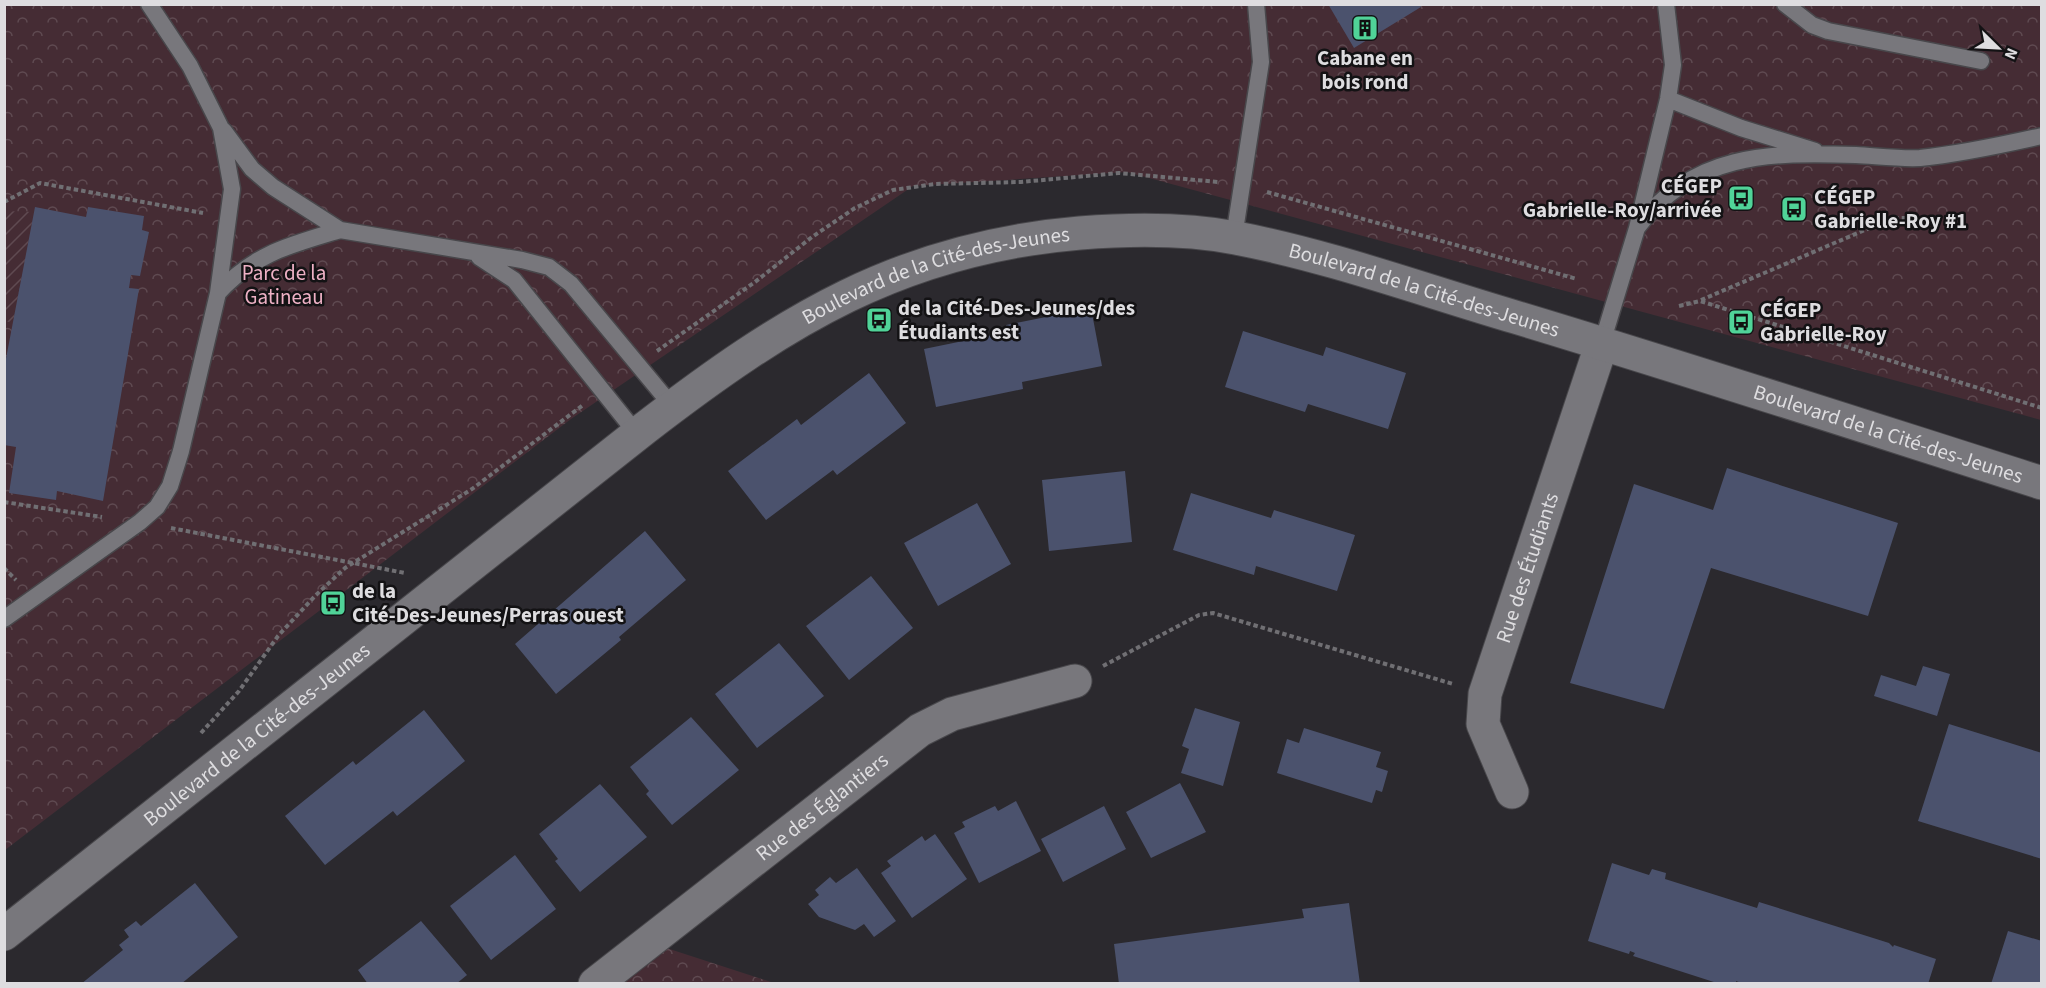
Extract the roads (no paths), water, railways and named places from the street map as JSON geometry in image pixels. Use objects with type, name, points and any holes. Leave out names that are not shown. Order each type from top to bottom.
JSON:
[{"type":"street","name":"Boulevard de la Cité-des-Jeunes","points":[[4,934],[673,407],[810,314],[909,267],[953,254],[1016,240],[1102,231],[1143,230],[1234,237],[1307,255],[1602,343],[2042,483]]},
{"type":"street","name":"Rue des Étudiants","points":[[1512,792],[1483,724],[1485,694],[1602,343]]},
{"type":"street","name":"Rue des Églantiers","points":[[595,984],[920,730],[952,714],[1075,681]]},
{"type":"lane","points":[[149,4],[190,66],[221,128],[252,169],[273,187],[340,230],[549,267],[571,284],[639,363],[673,407]]},
{"type":"lane","points":[[1234,237],[1244,187],[1261,62],[1256,4]]},
{"type":"lane","points":[[1602,343],[1636,228],[1668,99],[1673,65],[1666,4]]},
{"type":"lane","points":[[1785,4],[1812,25],[1828,31],[1981,61]]},
{"type":"lane","points":[[1668,99],[1741,128],[1824,154]]},
{"type":"lane","points":[[4,619],[140,522],[157,507],[170,486],[181,451],[218,293],[229,223],[231,189],[221,128]]},
{"type":"lane","points":[[1636,228],[1664,196],[1704,171],[1747,159],[1824,154],[1918,158],[2042,136]]},
{"type":"lane","points":[[218,293],[236,274],[262,256],[340,230]]},
{"type":"lane","points":[[470,252],[514,280],[637,434]]},
{"type":"place","name":"Cabane en bois rond","points":[[1365,28]]},
{"type":"place","name":"CÉGEP Gabrielle-Roy/arrivée","points":[[1741,198]]},
{"type":"place","name":"CÉGEP Gabrielle-Roy #1","points":[[1794,209]]},
{"type":"place","name":"de la Cité-Des-Jeunes/des Étudiants est","points":[[879,320]]},
{"type":"place","name":"CÉGEP Gabrielle-Roy","points":[[1741,322]]},
{"type":"place","name":"de la Cité-Des-Jeunes/Perras ouest","points":[[333,603]]},
{"type":"park label","name":"Parc de la Gatineau","points":[[284,285]]}]
